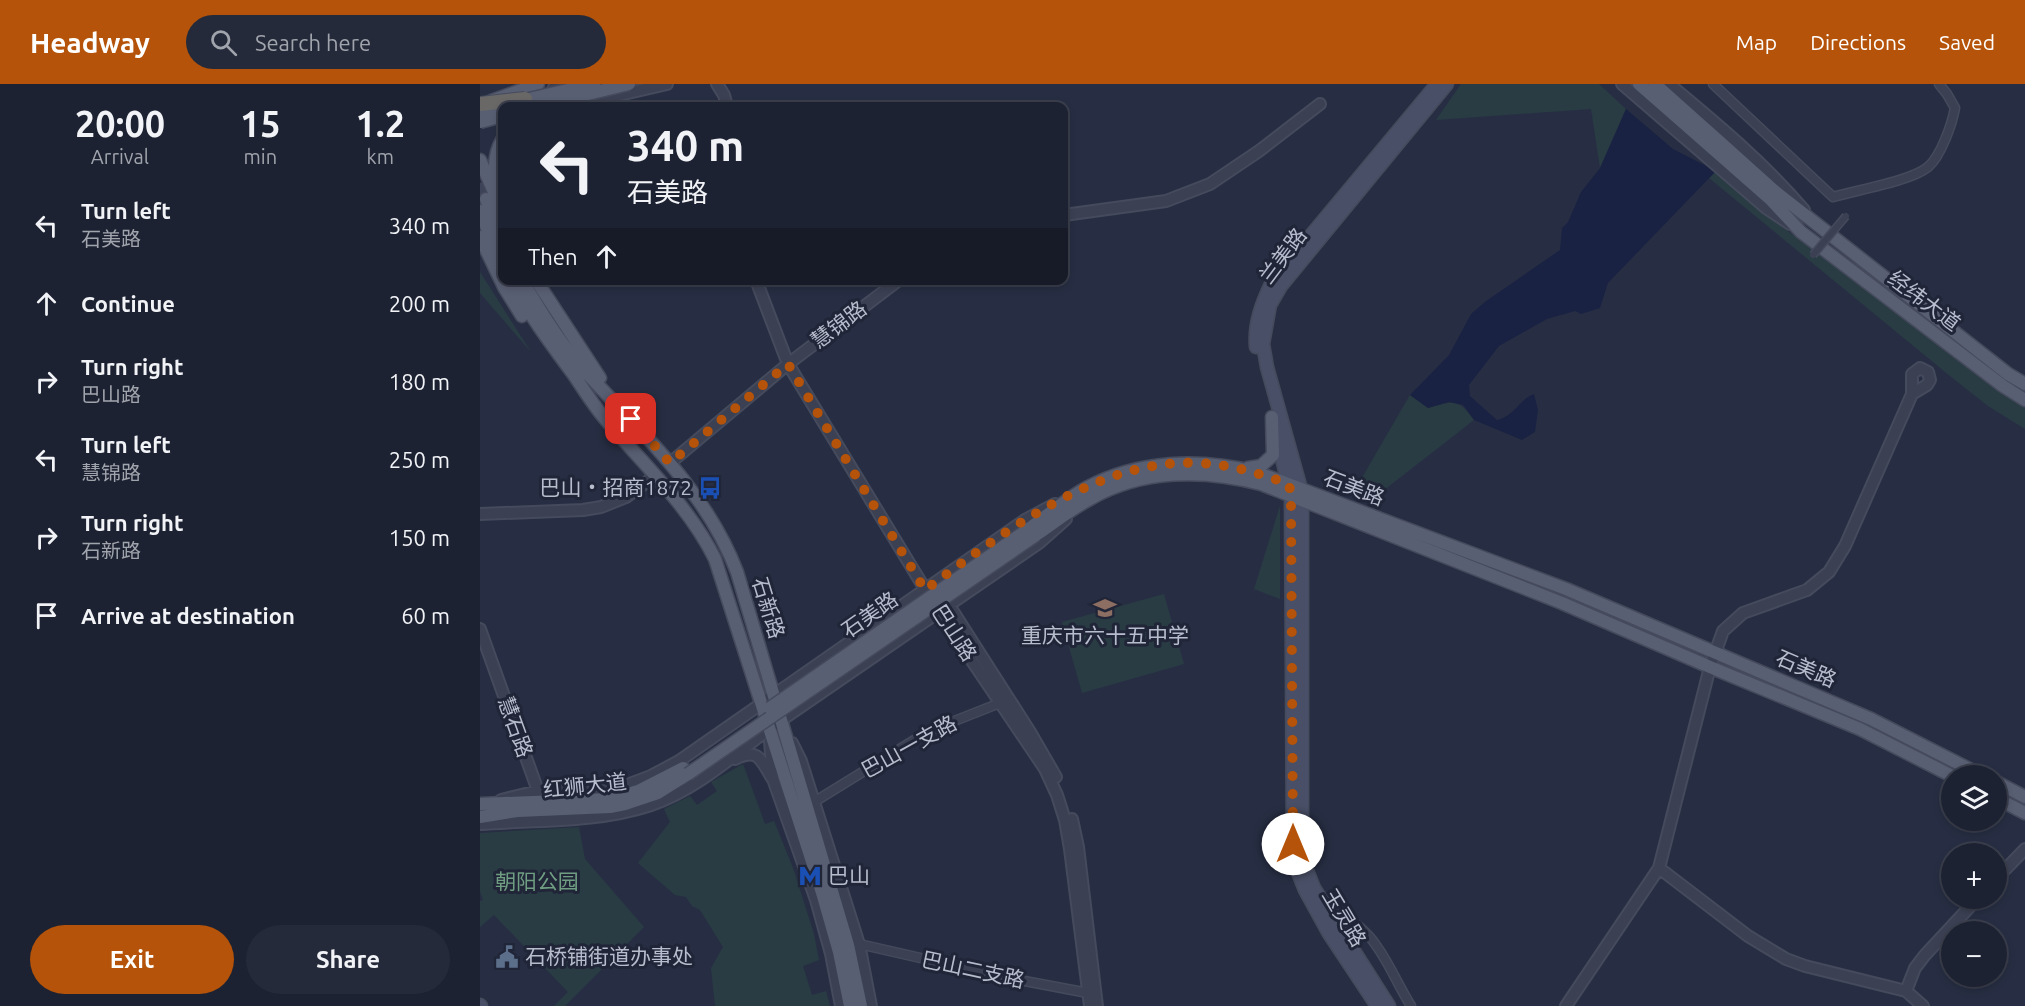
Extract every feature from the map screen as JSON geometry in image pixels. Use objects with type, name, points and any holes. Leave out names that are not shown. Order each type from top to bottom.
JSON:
[{"type":"highway","points":[[480,104],[525,99]]},
{"type":"main road","points":[[511,84],[538,84]]},
{"type":"main road","points":[[480,112],[498,97],[538,84]]},
{"type":"main road","points":[[515,102],[594,84]]},
{"type":"main road","points":[[555,102],[628,84]]},
{"type":"main road","name":"兰美路","points":[[1296,493],[1272,417],[1255,344],[1257,321],[1263,301],[1272,282],[1437,84]]},
{"type":"main road","name":"兰美路","points":[[1296,493],[1263,344],[1270,305],[1281,286],[1447,84]]},
{"type":"main road","name":"经纬大道","points":[[1639,84],[1770,199],[1802,232],[2003,386],[2025,400]]},
{"type":"main road","name":"经纬大道","points":[[1655,84],[1777,193],[2008,374],[2025,384]]},
{"type":"main road","points":[[480,112],[498,107]]},
{"type":"main road","points":[[480,112],[498,120]]},
{"type":"main road","points":[[480,122],[498,117]]},
{"type":"main road","points":[[492,198],[498,147]]},
{"type":"main road","points":[[480,160],[492,198],[498,205]]},
{"type":"main road","points":[[480,185],[490,188],[498,223]]},
{"type":"main road","points":[[480,211],[498,255]]},
{"type":"main road","points":[[480,237],[498,274]]},
{"type":"main road","points":[[503,285],[550,355],[604,417]]},
{"type":"main road","name":"石新路","points":[[513,285],[541,331],[604,417],[686,511],[708,544],[715,559],[823,896],[839,952],[850,1006]]},
{"type":"main road","name":"石新路","points":[[525,285],[545,319],[581,367],[618,404],[670,463],[712,519],[730,553],[848,945],[861,1006]]},
{"type":"main road","points":[[539,285],[618,404]]},
{"type":"main road","points":[[1240,468],[1261,466],[1273,455],[1272,417]]},
{"type":"main road","name":"石美路","points":[[686,771],[1116,474],[1170,464],[1194,463],[1240,468],[1860,729],[1941,770]]},
{"type":"main road","name":"石美路","points":[[1087,494],[1150,477],[1183,474],[1220,475],[1296,493],[1566,589],[1871,719],[1961,765]]},
{"type":"main road","name":"玉灵路","points":[[1296,493],[1297,870],[1328,932],[1374,1003]]},
{"type":"main road","name":"红狮大道","points":[[482,804],[609,799],[638,791],[686,771]]},
{"type":"main road","name":"红狮大道","points":[[480,817],[517,811],[618,806],[658,793],[686,771]]},
{"type":"main road","points":[[2007,788],[2025,797]]},
{"type":"main road","points":[[2007,804],[2025,813]]},
{"type":"main road","name":"玉灵路","points":[[1298,844],[1314,888],[1389,1006]]},
{"type":"street","points":[[556,84],[552,91],[556,102]]},
{"type":"street","points":[[589,102],[667,84]]},
{"type":"street","points":[[717,84],[726,102]]},
{"type":"street","name":"经纬大道","points":[[1622,84],[1766,208],[1802,232]]},
{"type":"street","name":"经纬大道","points":[[1669,84],[1783,186],[1816,224]]},
{"type":"street","points":[[1713,84],[1833,196],[1917,174],[1930,165],[1951,129],[1955,108],[1938,84]]},
{"type":"street","points":[[1068,214],[1166,201],[1210,184],[1259,151],[1320,104]]},
{"type":"street","points":[[1813,255],[1846,216]]},
{"type":"street","name":"巴山路","points":[[758,285],[788,364],[1004,701],[1045,769],[1057,795],[1065,820],[1070,849],[1090,1006]]},
{"type":"street","name":"慧锦路","points":[[670,463],[788,364],[892,285]]},
{"type":"street","points":[[1566,1006],[1659,868],[1714,652],[1723,631],[1743,613],[1808,590],[1829,573],[1845,546],[1912,394]]},
{"type":"street","points":[[480,514],[593,509],[610,505],[626,497],[656,476]]},
{"type":"street","points":[[482,804],[538,790],[604,789],[627,785],[651,776],[679,761],[774,696],[1025,520],[1087,494]]},
{"type":"street","points":[[480,824],[592,817],[638,809],[673,796],[714,770],[769,729],[1039,543],[1087,494]]},
{"type":"street","name":"慧石路","points":[[480,629],[538,790]]},
{"type":"street","name":"巴山路","points":[[1004,701],[1050,765],[1063,791],[1078,847],[1097,1006]]},
{"type":"street","name":"巴山一支路","points":[[814,802],[929,731],[1004,701]]},
{"type":"street","points":[[781,721],[801,761],[859,944],[871,1006]]},
{"type":"street","points":[[769,729],[773,779]]},
{"type":"street","points":[[714,770],[743,755],[752,753],[761,759],[773,779],[816,900],[831,954],[841,1006]]},
{"type":"street","points":[[2007,868],[2025,849]]},
{"type":"street","points":[[1659,868],[1748,936],[1786,959],[1805,966],[1906,991],[1923,1006]]},
{"type":"street","points":[[1326,909],[1340,913],[1363,928],[1377,945],[1411,1006]]},
{"type":"street","points":[[1906,991],[1915,968],[1968,909]]},
{"type":"street","name":"巴山二支路","points":[[859,944],[1004,977],[1088,993]]},
{"type":"green space","points":[[1461,84],[1599,84],[1626,109],[1600,168],[1591,109],[1436,120]]},
{"type":"green space","points":[[1716,171],[1764,213],[1998,389],[2025,406],[2025,429],[1988,406],[1950,376],[1709,178]]},
{"type":"green space","points":[[480,272],[531,352],[480,293]]},
{"type":"green space","points":[[1410,395],[1428,408],[1454,403],[1464,408],[1474,420],[1370,501],[1356,488]]},
{"type":"green space","points":[[1280,506],[1280,599],[1254,589]]},
{"type":"green space","points":[[1164,594],[1184,664],[1082,693],[1062,622]]},
{"type":"green space","points":[[743,764],[765,824],[774,821],[793,868],[814,934],[819,960],[803,966],[812,995],[826,991],[830,1006],[715,1006],[711,968],[723,947],[700,910],[692,906],[686,897],[675,895],[638,863],[670,822],[664,809],[690,796],[697,805],[717,791],[711,782]]},
{"type":"green space","name":"朝阳公园","points":[[579,827],[585,859],[644,927],[565,1006],[554,1006],[568,992],[494,915],[480,927],[480,901],[483,900],[480,891],[480,833]]},
{"type":"water","points":[[1626,109],[1673,149],[1716,171],[1608,283],[1600,308],[1581,314],[1575,311],[1547,319],[1499,346],[1469,385],[1470,396],[1497,420],[1509,415],[1524,400],[1534,394],[1538,410],[1535,432],[1522,440],[1474,420],[1463,405],[1449,402],[1428,408],[1410,395],[1449,355],[1471,314],[1560,250],[1562,228],[1568,222],[1581,192],[1600,168]]},
{"type":"tunnel","points":[[480,183],[486,199]]},
{"type":"place","name":"巴山‧招商1872","points":[[710,488]]},
{"type":"place","name":"重庆市六十五中学","points":[[1105,608]]},
{"type":"place","name":"巴山","points":[[810,876]]},
{"type":"place","name":"石桥铺街道办事处","points":[[507,957]]},
{"type":"route","points":[[631,419],[670,463],[788,364],[925,590],[1025,520],[1116,474],[1170,464],[1194,463],[1240,468],[1289,484],[1293,625],[1293,844]]}]
